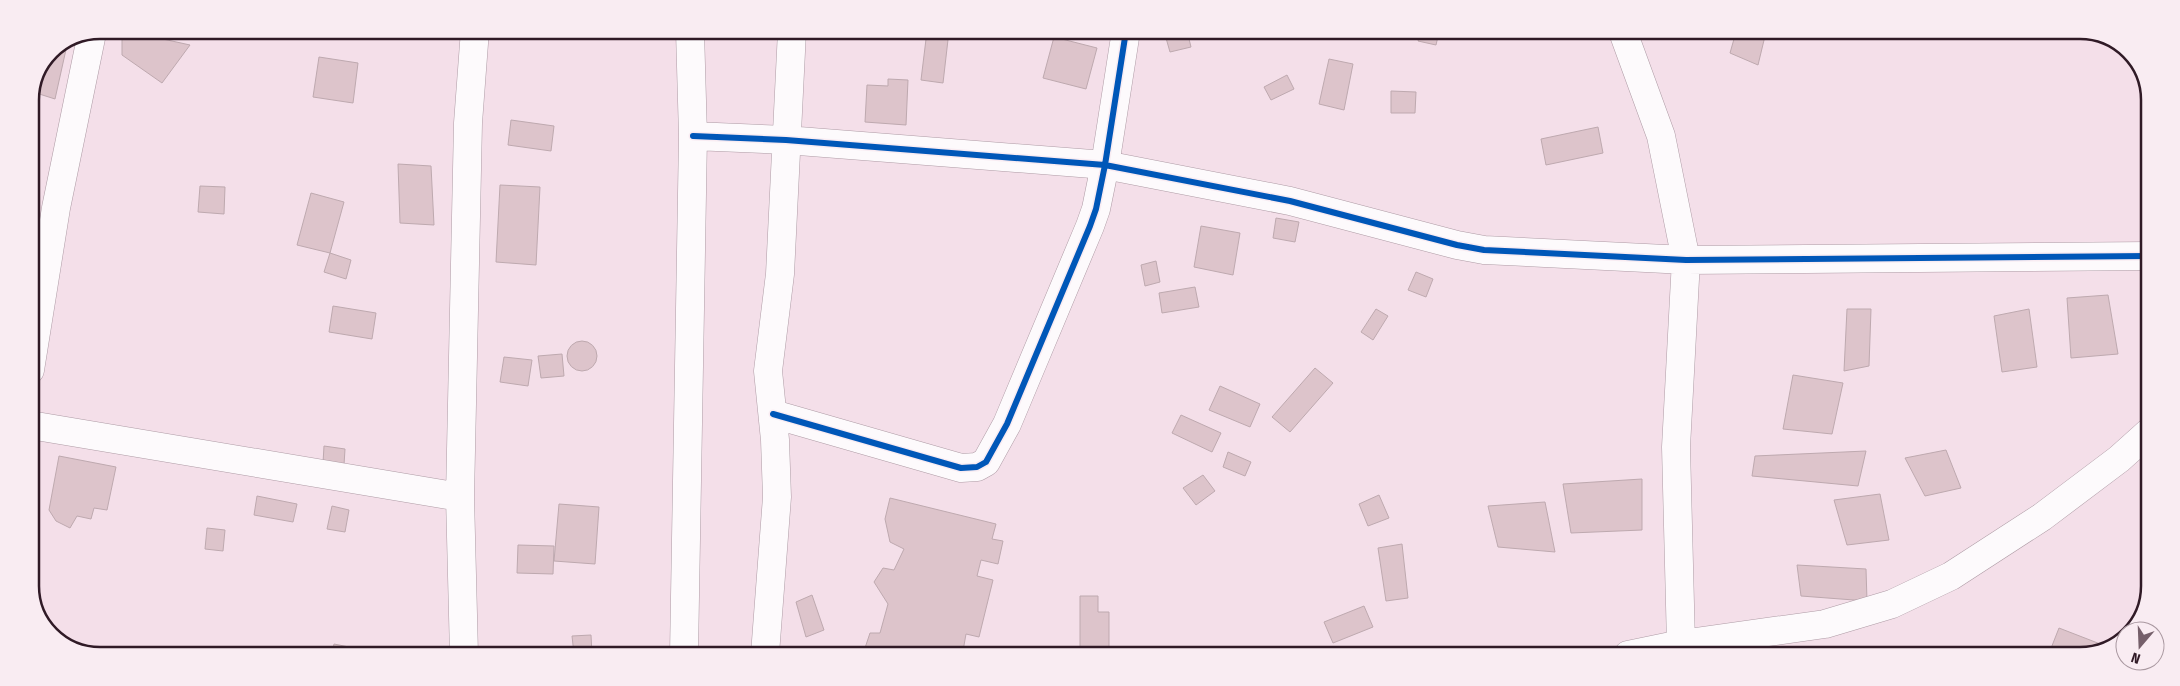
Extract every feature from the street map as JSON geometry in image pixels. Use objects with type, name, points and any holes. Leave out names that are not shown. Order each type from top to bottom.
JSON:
[{"type":"street","points":[[464,647],[460,497],[468,123],[474,39]]},
{"type":"street","points":[[684,647],[693,136],[690,39]]},
{"type":"street","points":[[765,647],[776,497],[776,440],[768,371],[780,274],[792,39]]},
{"type":"street","points":[[773,414],[962,468],[978,467],[986,462],[1007,424],[1096,209],[1105,165],[1125,39]]},
{"type":"street","points":[[1626,39],[1661,136],[1686,260],[1676,446],[1681,644]]},
{"type":"street","points":[[39,314],[56,208],[91,40]]},
{"type":"street","points":[[693,136],[786,140],[1105,165],[1290,201],[1457,245],[1484,250],[1686,260],[2141,256]]},
{"type":"street","points":[[39,427],[460,497]]},
{"type":"street","points":[[1668,647],[1825,624],[1892,604],[1951,576],[2042,517],[2141,440]]},
{"type":"building","points":[[122,39],[163,39],[190,45],[162,83],[122,55]]},
{"type":"building","points":[[926,39],[948,39],[943,83],[921,80]]},
{"type":"building","points":[[1053,39],[1062,39],[1097,48],[1086,89],[1043,78]]},
{"type":"building","points":[[1166,39],[1189,39],[1191,47],[1170,52]]},
{"type":"building","points":[[1419,39],[1437,39],[1436,45],[1418,41]]},
{"type":"building","points":[[1734,39],[1764,39],[1758,65],[1730,53]]},
{"type":"building","points":[[66,49],[55,99],[39,94],[40,88],[43,76],[49,66]]},
{"type":"building","points":[[319,57],[358,63],[353,103],[313,97]]},
{"type":"building","points":[[1329,59],[1353,64],[1344,110],[1319,104]]},
{"type":"building","points":[[1287,75],[1294,89],[1271,100],[1264,87]]},
{"type":"building","points":[[888,79],[908,80],[906,125],[865,122],[867,85],[888,86]]},
{"type":"building","points":[[1391,91],[1416,92],[1415,113],[1391,113]]},
{"type":"building","points":[[511,120],[554,126],[551,151],[508,145]]},
{"type":"building","points":[[1598,127],[1603,153],[1546,165],[1541,139]]},
{"type":"building","points":[[398,164],[431,166],[434,225],[400,223]]},
{"type":"building","points":[[500,185],[540,187],[536,265],[496,262]]},
{"type":"building","points":[[200,186],[225,187],[224,214],[198,212]]},
{"type":"building","points":[[311,193],[344,202],[330,253],[297,245]]},
{"type":"building","points":[[1276,218],[1299,222],[1295,242],[1273,238]]},
{"type":"building","points":[[1201,226],[1240,233],[1233,275],[1194,267]]},
{"type":"building","points":[[330,253],[351,260],[346,279],[324,272]]},
{"type":"building","points":[[1156,261],[1160,282],[1145,286],[1141,265]]},
{"type":"building","points":[[1416,272],[1433,279],[1426,297],[1408,290]]},
{"type":"building","points":[[1195,287],[1199,307],[1162,313],[1159,293]]},
{"type":"building","points":[[2108,295],[2118,354],[2071,358],[2067,298]]},
{"type":"building","points":[[333,306],[376,313],[372,339],[329,332]]},
{"type":"building","points":[[1376,309],[1388,316],[1373,340],[1361,332]]},
{"type":"building","points":[[1847,309],[1871,309],[1869,366],[1844,371]]},
{"type":"building","points":[[2029,309],[2037,367],[2002,372],[1994,316]]},
{"type":"building","points":[[582,341],[588,342],[596,350],[596,362],[588,370],[582,371],[576,370],[568,362],[567,356],[568,350],[576,342]]},
{"type":"building","points":[[562,354],[564,376],[541,378],[538,356]]},
{"type":"building","points":[[504,357],[532,360],[528,386],[500,382]]},
{"type":"building","points":[[1315,368],[1333,383],[1290,432],[1272,417]]},
{"type":"building","points":[[1793,375],[1843,383],[1832,434],[1783,429]]},
{"type":"building","points":[[1220,386],[1260,404],[1250,427],[1209,410]]},
{"type":"building","points":[[1181,415],[1221,433],[1212,452],[1172,433]]},
{"type":"building","points":[[324,446],[345,449],[344,465],[323,463]]},
{"type":"building","points":[[1946,450],[1961,488],[1925,496],[1905,458]]},
{"type":"building","points":[[1866,451],[1858,486],[1752,476],[1755,456]]},
{"type":"building","points":[[1228,452],[1251,462],[1245,476],[1223,467]]},
{"type":"building","points":[[59,456],[116,467],[107,510],[94,508],[91,519],[77,516],[70,528],[56,521],[49,510]]},
{"type":"building","points":[[1203,475],[1215,491],[1196,505],[1183,488]]},
{"type":"building","points":[[1642,479],[1642,530],[1571,533],[1563,484]]},
{"type":"building","points":[[1880,494],[1889,540],[1847,545],[1834,500]]},
{"type":"building","points":[[1379,495],[1389,518],[1368,526],[1359,504]]},
{"type":"building","points":[[257,496],[297,504],[293,522],[254,515]]},
{"type":"building","points":[[890,498],[996,524],[992,539],[1003,541],[998,564],[981,560],[977,576],[993,580],[979,637],[966,634],[964,647],[865,647],[870,633],[880,633],[888,604],[874,582],[883,568],[894,570],[904,549],[890,542],[885,519]]},
{"type":"building","points":[[1545,502],[1555,552],[1498,547],[1488,506]]},
{"type":"building","points":[[559,504],[599,507],[595,564],[554,561]]},
{"type":"building","points":[[332,506],[349,510],[345,532],[327,529]]},
{"type":"building","points":[[207,528],[225,530],[223,551],[205,549]]},
{"type":"building","points":[[1402,544],[1408,598],[1386,601],[1378,548]]},
{"type":"building","points":[[518,545],[554,546],[553,574],[517,573]]},
{"type":"building","points":[[1797,565],[1866,569],[1867,601],[1801,596]]},
{"type":"building","points":[[812,595],[824,630],[806,637],[796,602]]},
{"type":"building","points":[[1080,596],[1098,596],[1098,612],[1109,612],[1109,647],[1080,647]]},
{"type":"building","points":[[1364,606],[1373,627],[1333,643],[1324,622]]},
{"type":"building","points":[[2059,628],[2100,644],[2088,647],[2052,647]]},
{"type":"building","points":[[591,635],[592,647],[573,647],[572,636]]},
{"type":"building","points":[[334,644],[349,647],[333,647]]},
{"type":"building","points":[[1709,644],[1724,647],[1708,647]]},
{"type":"cycle path","points":[[773,414],[961,468],[977,467],[986,462],[1007,424],[1096,209],[1105,165],[1125,39]]},
{"type":"cycle path","points":[[693,136],[786,140],[1105,165],[1290,201],[1457,245],[1484,250],[1686,260],[2141,256]]}]
